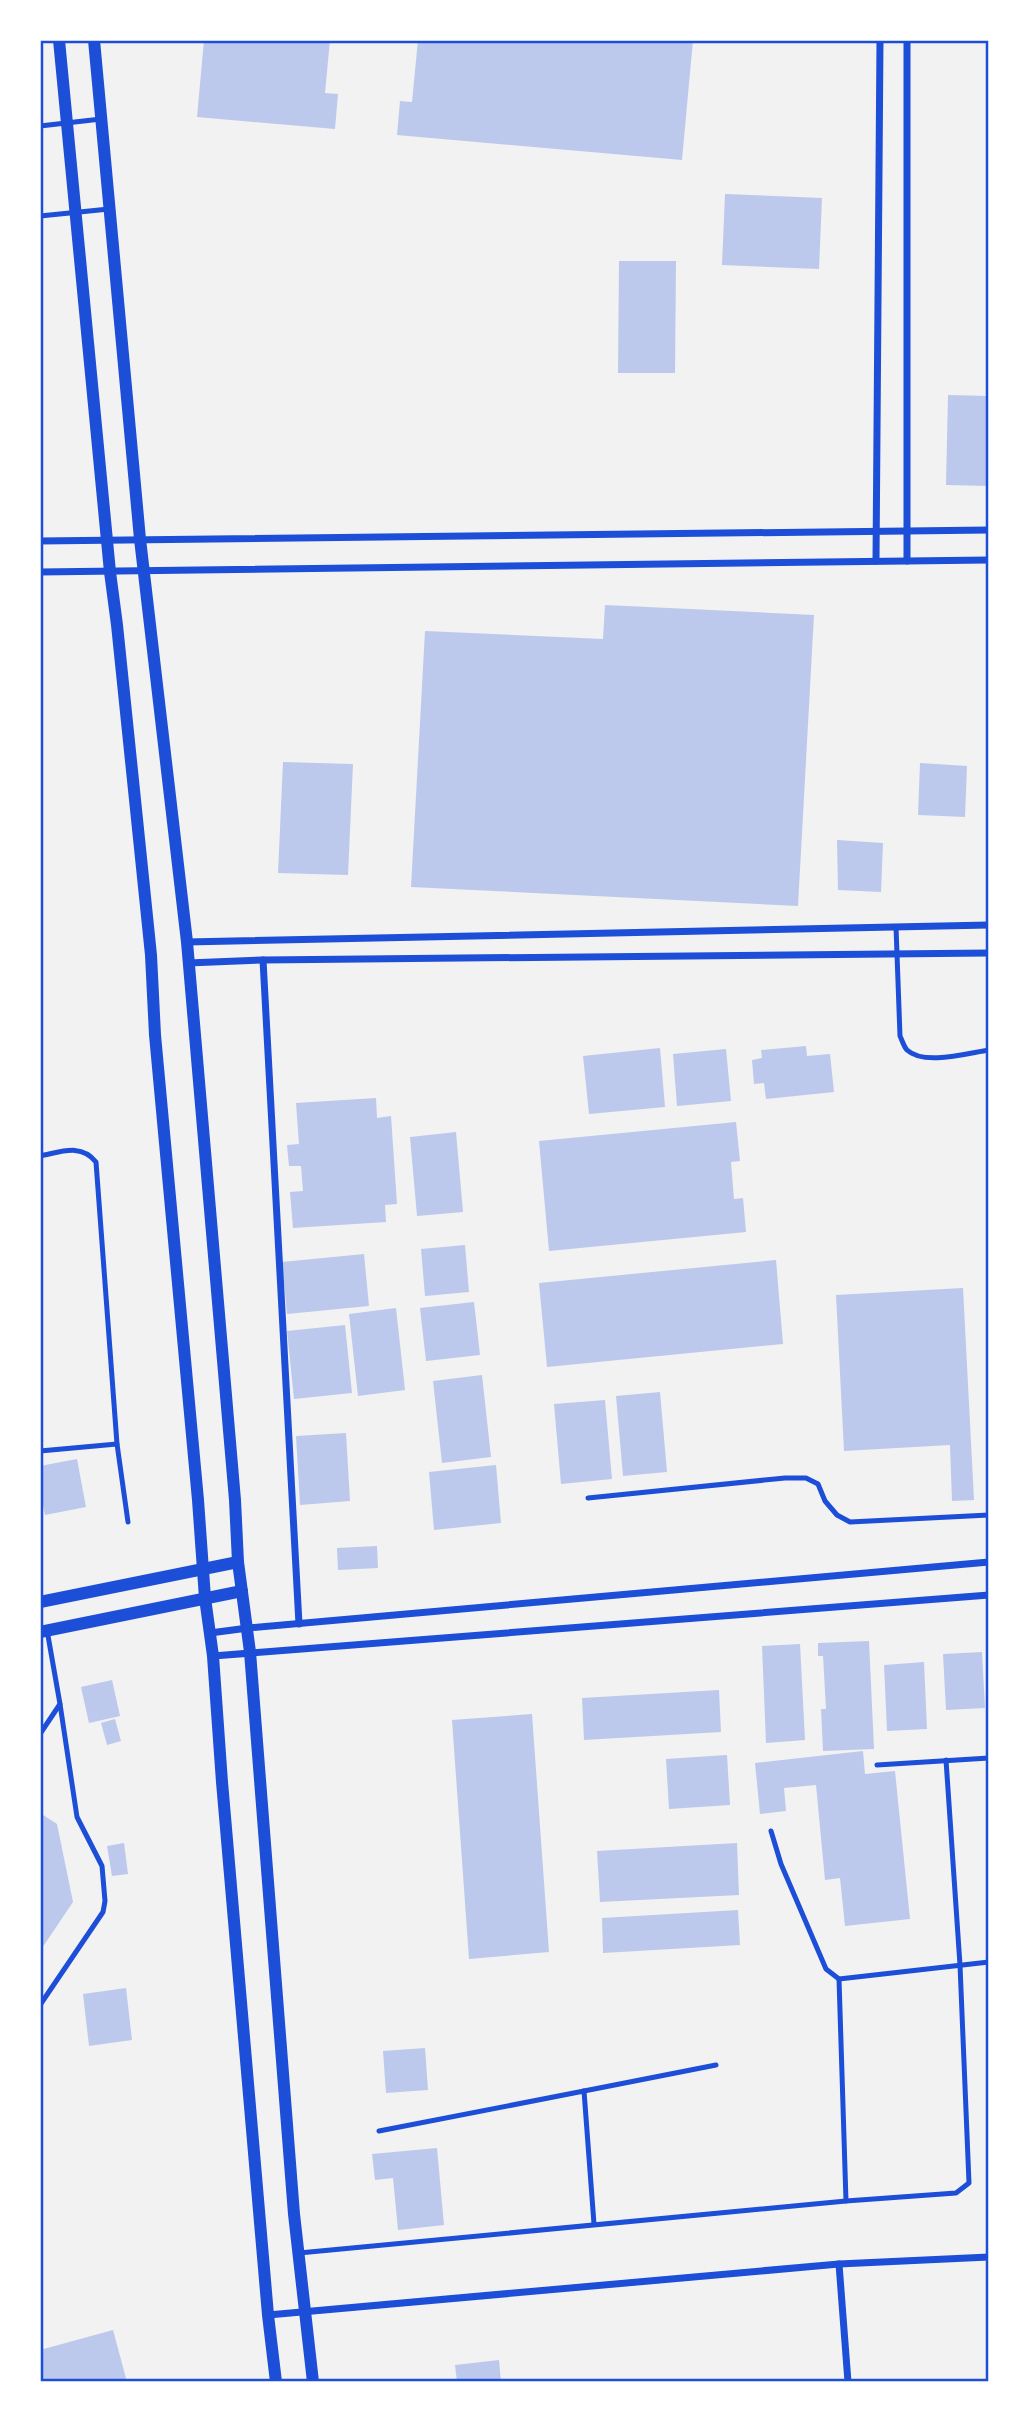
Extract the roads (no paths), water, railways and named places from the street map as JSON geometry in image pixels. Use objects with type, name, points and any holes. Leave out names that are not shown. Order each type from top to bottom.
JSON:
[{"type":"street","points":[[59,40],[110,572],[151,955],[155,1035],[205,1598],[213,1656],[268,2315],[276,2382]]},
{"type":"street","points":[[94,40],[143,571],[187,942],[238,1562],[248,1628],[299,2253],[313,2382]]},
{"type":"street","points":[[876,561],[880,40]]},
{"type":"street","points":[[907,40],[907,561]]},
{"type":"street","points":[[40,541],[989,530]]},
{"type":"street","points":[[40,572],[989,560]]},
{"type":"street","points":[[187,942],[989,925]]},
{"type":"street","points":[[188,963],[989,953]]},
{"type":"street","points":[[263,960],[299,1624]]},
{"type":"street","points":[[40,1602],[238,1562]]},
{"type":"street","points":[[210,1633],[989,1562]]},
{"type":"street","points":[[44,1631],[242,1591]]},
{"type":"street","points":[[213,1656],[989,1595]]},
{"type":"street","points":[[268,2315],[839,2264],[989,2257]]},
{"type":"street","points":[[839,2264],[848,2382]]},
{"type":"lane","points":[[40,126],[101,119]]},
{"type":"lane","points":[[40,216],[109,209]]},
{"type":"lane","points":[[896,927],[900,1036],[906,1049],[920,1058],[989,1050]]},
{"type":"lane","points":[[40,1156],[72,1149],[90,1154],[96,1162],[117,1444],[128,1521]]},
{"type":"lane","points":[[40,1451],[117,1444]]},
{"type":"lane","points":[[588,1498],[806,1478],[818,1484],[825,1501],[837,1516],[850,1522],[989,1515]]},
{"type":"lane","points":[[40,2005],[103,1912],[105,1901],[102,1867],[78,1818],[60,1704],[44,1631]]},
{"type":"lane","points":[[40,1734],[60,1704]]},
{"type":"lane","points":[[877,1765],[989,1758]]},
{"type":"lane","points":[[299,2253],[956,2193],[969,2183],[960,1965],[946,1760]]},
{"type":"lane","points":[[771,1831],[781,1864],[826,1969],[839,1979],[989,1962]]},
{"type":"lane","points":[[839,1979],[846,2201]]},
{"type":"lane","points":[[379,2131],[716,2065]]},
{"type":"lane","points":[[584,2091],[594,2224]]}]
